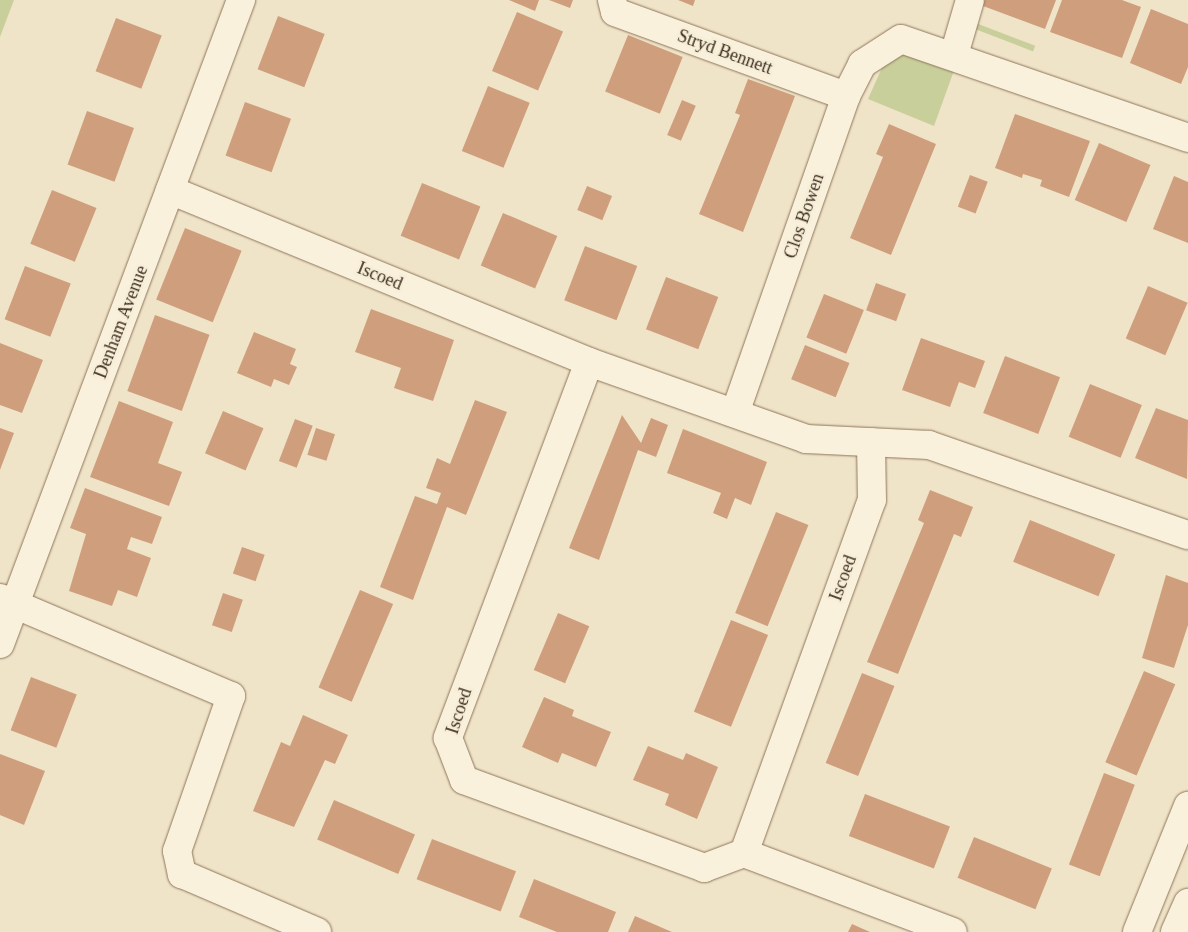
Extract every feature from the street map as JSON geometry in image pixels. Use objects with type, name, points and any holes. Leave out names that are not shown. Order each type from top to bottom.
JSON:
[{"type":"street","name":"Denham Avenue","points":[[0,644],[7,601],[170,190],[241,0]]},
{"type":"street","name":"Stryd Bennett","points":[[612,0],[615,12],[846,96]]},
{"type":"street","points":[[970,0],[954,55],[1188,138]]},
{"type":"street","name":"Clos Bowen","points":[[735,413],[846,96],[862,64],[901,38],[954,55]]},
{"type":"street","name":"Iscoed","points":[[170,190],[590,362],[806,439],[929,445],[1188,535]]},
{"type":"street","name":"Iscoed","points":[[590,362],[448,738],[464,780],[704,868],[744,853],[872,500],[871,442]]},
{"type":"street","points":[[7,601],[231,696],[177,851],[182,874],[317,932]]},
{"type":"street","points":[[1137,932],[1188,806]]},
{"type":"street","points":[[744,853],[953,932]]},
{"type":"street","points":[[1175,932],[1188,903]]},
{"type":"green space","points":[[0,0],[14,0],[0,37]]},
{"type":"green space","points":[[968,20],[1035,46],[1033,51],[966,26]]},
{"type":"green space","points":[[905,51],[956,65],[934,126],[868,99],[885,61]]},
{"type":"building","points":[[509,0],[539,0],[535,11]]},
{"type":"building","points":[[549,0],[573,0],[570,8]]},
{"type":"building","points":[[678,0],[695,0],[693,6]]},
{"type":"building","points":[[976,0],[1056,0],[1045,29],[975,3]]},
{"type":"building","points":[[1062,0],[1122,0],[1141,7],[1122,58],[1050,32]]},
{"type":"building","points":[[1151,9],[1188,24],[1188,67],[1181,84],[1130,63]]},
{"type":"building","points":[[517,12],[563,32],[538,90],[492,71]]},
{"type":"building","points":[[278,16],[325,34],[304,87],[258,69]]},
{"type":"building","points":[[116,18],[162,36],[141,89],[96,71]]},
{"type":"building","points":[[628,35],[683,57],[660,114],[605,92]]},
{"type":"building","points":[[748,79],[795,96],[743,232],[699,214],[740,115],[735,113]]},
{"type":"building","points":[[488,86],[530,103],[504,168],[462,151]]},
{"type":"building","points":[[682,100],[696,106],[681,141],[667,135]]},
{"type":"building","points":[[245,102],[291,119],[272,172],[226,156]]},
{"type":"building","points":[[87,111],[134,128],[114,182],[68,165]]},
{"type":"building","points":[[1015,114],[1090,141],[1069,197],[1040,186],[1042,180],[1023,174],[1022,178],[995,168]]},
{"type":"building","points":[[889,124],[936,144],[891,255],[850,238],[883,157],[876,154]]},
{"type":"building","points":[[1099,143],[1151,165],[1126,222],[1075,200]]},
{"type":"building","points":[[970,175],[988,182],[976,214],[958,207]]},
{"type":"building","points":[[1174,176],[1188,182],[1188,243],[1153,229]]},
{"type":"building","points":[[422,183],[480,207],[459,259],[401,236]]},
{"type":"building","points":[[587,186],[612,196],[602,220],[577,210]]},
{"type":"building","points":[[52,190],[97,208],[75,262],[30,244]]},
{"type":"building","points":[[503,213],[557,236],[535,289],[481,265]]},
{"type":"building","points":[[185,228],[242,251],[213,322],[156,299]]},
{"type":"building","points":[[585,246],[637,266],[616,320],[564,300]]},
{"type":"building","points":[[25,266],[71,284],[50,337],[5,319]]},
{"type":"building","points":[[666,277],[718,297],[698,349],[646,329]]},
{"type":"building","points":[[876,283],[906,294],[896,321],[866,310]]},
{"type":"building","points":[[1148,286],[1188,303],[1165,355],[1126,338]]},
{"type":"building","points":[[824,294],[864,310],[846,354],[806,338]]},
{"type":"building","points":[[371,309],[454,340],[433,401],[394,388],[401,368],[355,352]]},
{"type":"building","points":[[155,315],[210,335],[182,411],[127,391]]},
{"type":"building","points":[[254,332],[296,349],[290,364],[297,367],[289,385],[274,379],[271,387],[237,373]]},
{"type":"building","points":[[921,338],[985,361],[975,388],[959,382],[950,407],[902,390]]},
{"type":"building","points":[[0,343],[43,360],[22,413],[0,405]]},
{"type":"building","points":[[805,345],[850,363],[836,397],[791,379]]},
{"type":"building","points":[[1005,356],[1060,377],[1038,434],[983,413]]},
{"type":"building","points":[[1090,384],[1142,405],[1121,458],[1069,437]]},
{"type":"building","points":[[475,400],[507,412],[466,515],[447,507],[413,600],[380,587],[415,496],[437,504],[441,493],[426,488],[437,458],[450,464]]},
{"type":"building","points":[[119,401],[173,422],[158,463],[182,472],[169,506],[90,477]]},
{"type":"building","points":[[1156,408],[1188,420],[1187,479],[1135,458]]},
{"type":"building","points":[[223,411],[264,428],[246,471],[205,453]]},
{"type":"building","points":[[622,415],[641,443],[651,418],[668,425],[656,457],[638,450],[599,560],[569,548]]},
{"type":"building","points":[[295,419],[313,426],[297,468],[279,461]]},
{"type":"building","points":[[0,428],[14,433],[0,470]]},
{"type":"building","points":[[316,428],[335,434],[326,461],[307,455]]},
{"type":"building","points":[[683,429],[767,462],[751,505],[735,498],[727,519],[713,513],[721,493],[667,473]]},
{"type":"building","points":[[85,488],[162,517],[152,544],[131,537],[127,549],[151,558],[137,597],[118,590],[112,606],[69,591],[86,534],[70,528]]},
{"type":"building","points":[[930,490],[973,507],[961,537],[954,534],[898,674],[867,662],[924,523],[918,520]]},
{"type":"building","points":[[776,512],[808,525],[768,626],[735,613]]},
{"type":"building","points":[[1030,520],[1115,554],[1098,596],[1013,562]]},
{"type":"building","points":[[242,547],[265,555],[256,581],[233,573]]},
{"type":"building","points":[[1166,575],[1188,583],[1188,625],[1174,668],[1142,658]]},
{"type":"building","points":[[360,590],[393,604],[352,702],[319,688]]},
{"type":"building","points":[[223,593],[243,600],[232,632],[212,625]]},
{"type":"building","points":[[558,613],[589,626],[565,683],[534,670]]},
{"type":"building","points":[[731,620],[768,635],[731,727],[694,712]]},
{"type":"building","points":[[1144,671],[1175,684],[1137,775],[1105,762]]},
{"type":"building","points":[[862,673],[894,686],[858,776],[826,763]]},
{"type":"building","points":[[31,677],[77,695],[56,748],[11,730]]},
{"type":"building","points":[[544,697],[574,710],[572,716],[611,732],[596,767],[562,753],[558,763],[522,747]]},
{"type":"building","points":[[303,715],[348,735],[335,764],[325,760],[294,827],[253,811],[281,742],[290,746]]},
{"type":"building","points":[[648,746],[683,760],[686,753],[718,767],[697,819],[665,805],[669,794],[633,780]]},
{"type":"building","points":[[0,754],[45,771],[24,825],[0,815]]},
{"type":"building","points":[[1104,773],[1135,785],[1100,876],[1069,864]]},
{"type":"building","points":[[865,794],[950,827],[934,869],[849,836]]},
{"type":"building","points":[[334,800],[415,834],[398,874],[317,840]]},
{"type":"building","points":[[974,837],[1052,868],[1035,909],[958,878]]},
{"type":"building","points":[[432,839],[516,871],[501,911],[417,879]]},
{"type":"building","points":[[534,879],[616,912],[608,932],[557,932],[519,917]]},
{"type":"building","points":[[635,916],[672,932],[628,932]]},
{"type":"building","points":[[852,924],[870,932],[848,932]]}]
